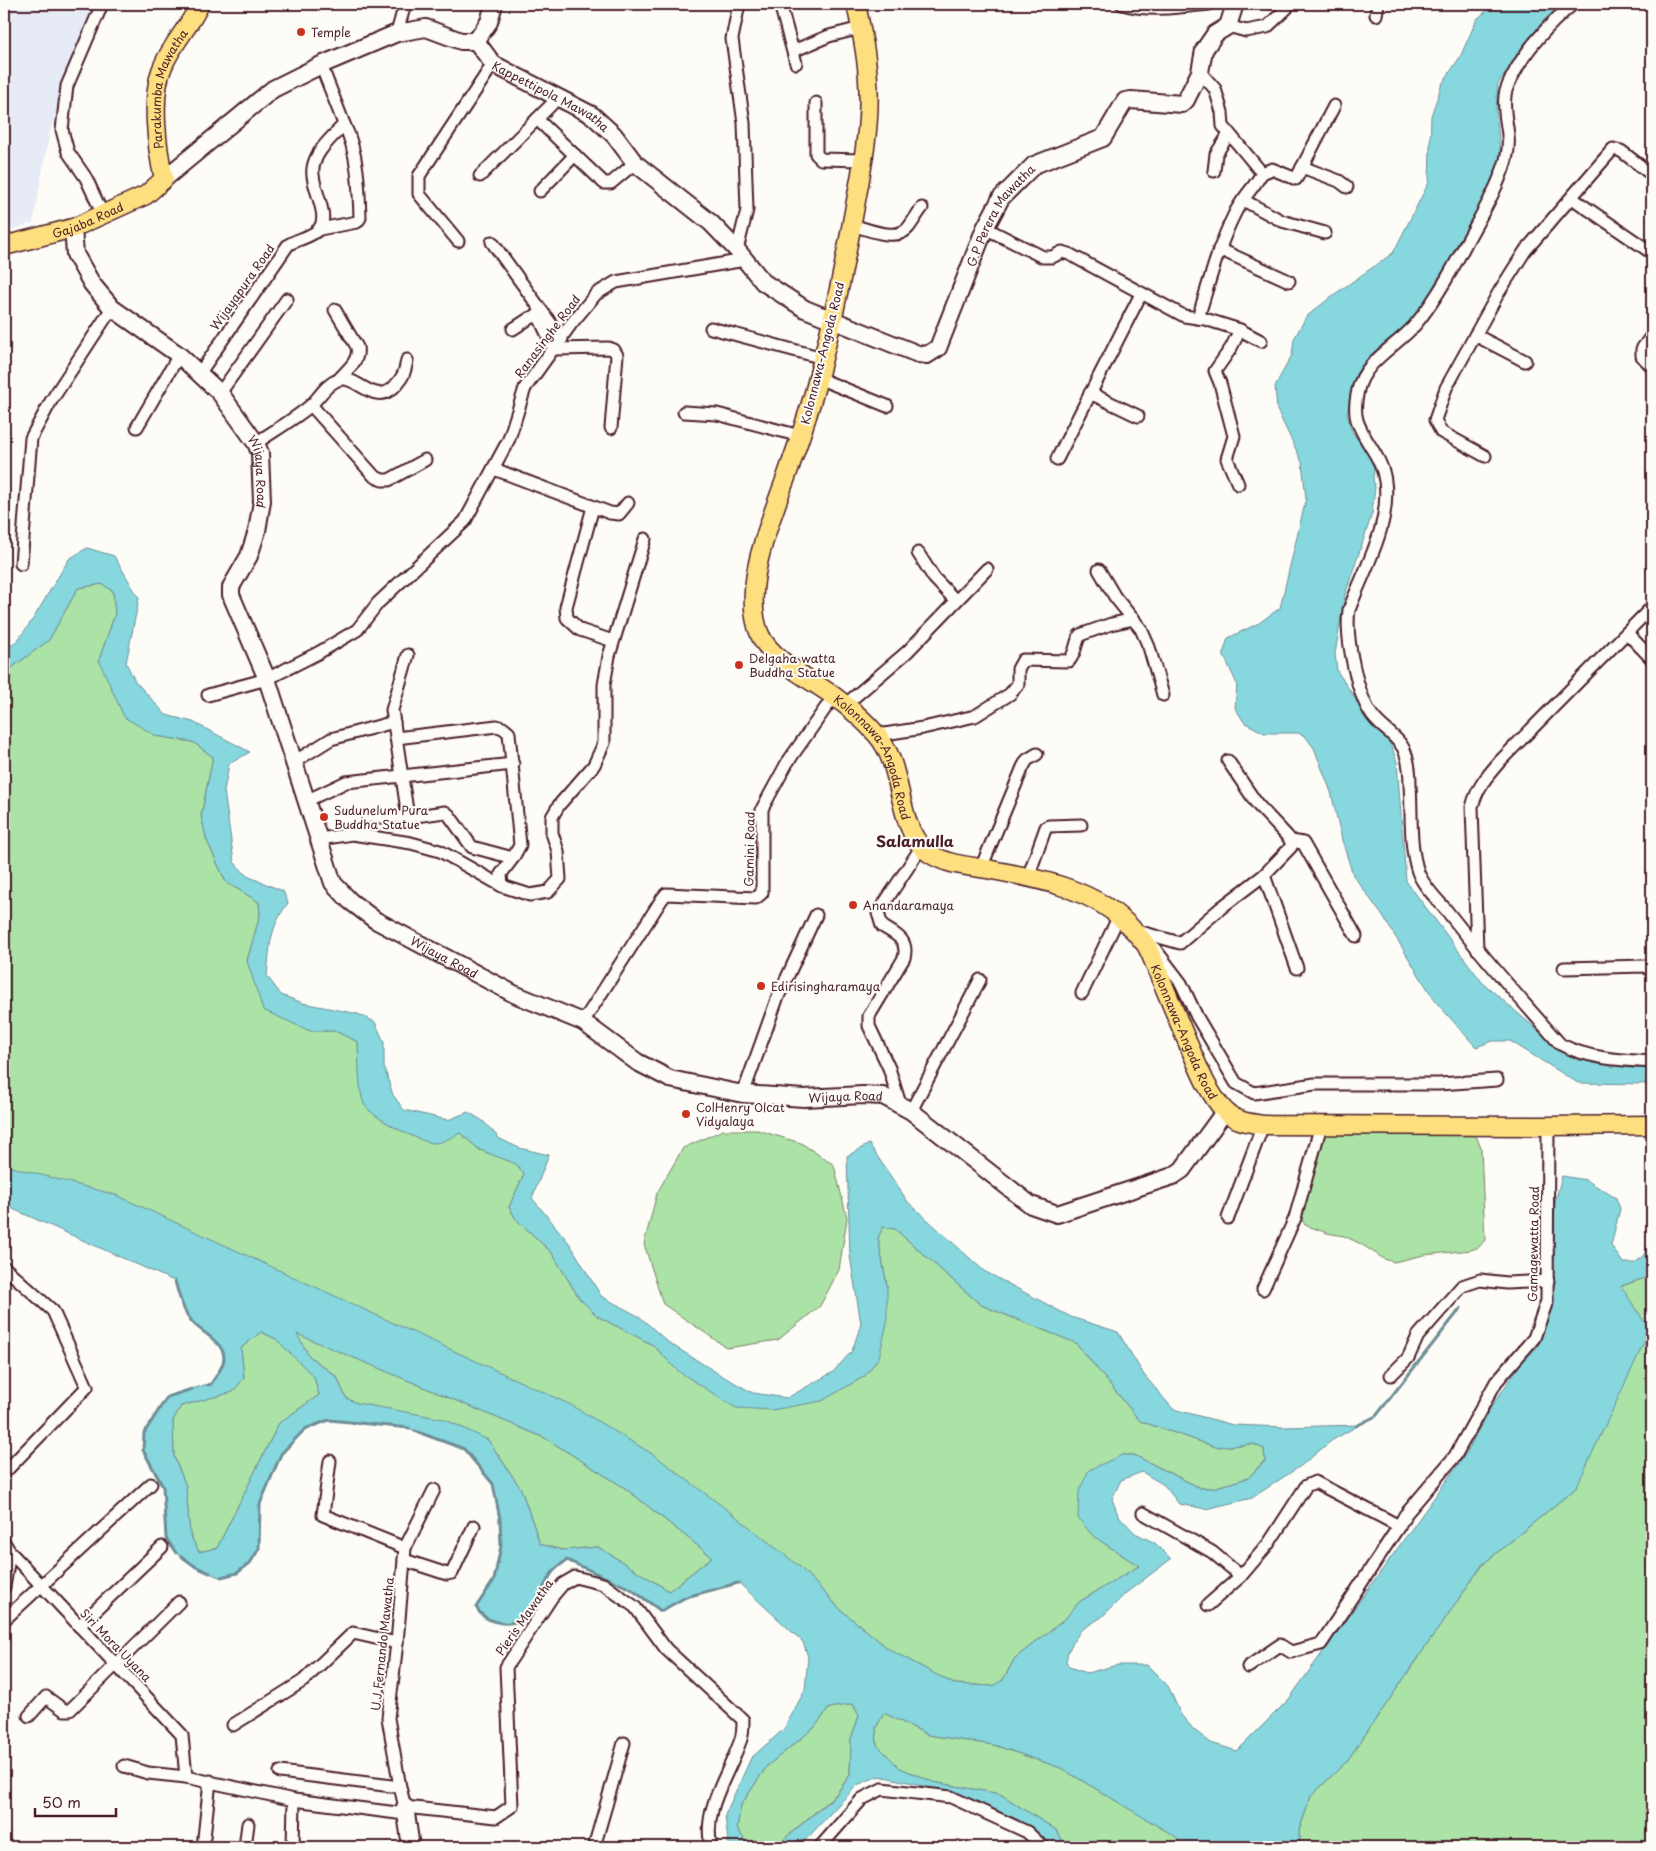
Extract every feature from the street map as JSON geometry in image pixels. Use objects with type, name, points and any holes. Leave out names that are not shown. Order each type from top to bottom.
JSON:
[{"type":"main road","name":"Parakumba Mawatha","points":[[164,180],[158,156],[156,92],[162,67],[200,4]]},
{"type":"main road","name":"Kolonnawa-Angoda Road","points":[[856,4],[868,80],[866,143],[852,225],[818,378],[760,550],[754,604],[755,620],[760,635],[771,651],[840,701],[878,735],[891,757],[913,833],[922,846],[936,857],[1028,877],[1084,895],[1119,916],[1136,931],[1147,947],[1196,1064],[1209,1089],[1225,1111],[1248,1123],[1263,1125],[1548,1126],[1652,1124]]},
{"type":"main road","name":"Gajaba Road","points":[[4,246],[74,228],[146,195],[164,180]]},
{"type":"street","points":[[100,4],[100,9],[67,86],[62,130],[68,152],[86,178],[103,215]]},
{"type":"street","points":[[397,33],[405,4]]},
{"type":"street","points":[[164,180],[273,89],[321,65],[397,33],[426,28],[461,41],[476,41],[489,22],[494,4]]},
{"type":"street","points":[[739,4],[732,39],[744,123],[747,210],[741,255]]},
{"type":"street","points":[[780,4],[796,63]]},
{"type":"street","points":[[1122,4],[1164,9],[1210,4]]},
{"type":"street","points":[[1235,4],[1228,26],[1246,31],[1267,26],[1287,8],[1288,4]]},
{"type":"street","points":[[1573,4],[1539,36],[1518,65],[1506,91],[1505,113],[1509,131],[1506,160],[1498,181],[1452,271],[1435,299],[1414,325],[1368,368],[1359,388],[1356,418],[1359,427],[1381,465],[1385,479],[1386,500],[1380,532],[1352,603],[1347,623],[1359,688],[1365,705],[1373,717],[1398,740],[1405,751],[1410,777],[1414,851],[1421,879],[1477,950],[1560,1044],[1594,1056],[1615,1060],[1652,1062]]},
{"type":"street","name":"G.P Perera Mawatha","points":[[832,319],[918,354],[927,355],[938,348],[985,228],[1001,198],[1034,164],[1103,138],[1126,101],[1182,104],[1186,100],[1200,72],[1204,50],[1215,34],[1228,26]]},
{"type":"street","points":[[793,51],[829,36],[861,28]]},
{"type":"street","name":"Kappettipola Mawatha","points":[[476,41],[492,64],[559,97],[592,116],[614,135],[635,163],[711,223],[763,282],[805,309],[832,319]]},
{"type":"street","points":[[458,241],[419,194],[418,176],[492,64]]},
{"type":"street","points":[[320,229],[323,220],[322,210],[314,186],[313,168],[319,152],[344,124],[321,65]]},
{"type":"street","points":[[1200,72],[1215,89],[1224,126],[1262,173]]},
{"type":"street","points":[[480,176],[559,97]]},
{"type":"street","points":[[816,103],[816,154],[822,159],[863,160]]},
{"type":"street","points":[[1198,318],[1219,249],[1234,213],[1262,173],[1272,169],[1296,179],[1334,106]]},
{"type":"street","points":[[537,119],[604,183],[608,184],[635,163]]},
{"type":"street","name":"Wijayapura Road","points":[[199,374],[288,245],[320,229],[357,222],[360,218],[359,187],[351,138],[344,124]]},
{"type":"street","points":[[1214,171],[1216,154],[1229,134]]},
{"type":"street","points":[[1485,456],[1441,432],[1435,420],[1446,388],[1499,292],[1525,252],[1613,149],[1621,151],[1652,173]]},
{"type":"street","points":[[540,191],[575,155]]},
{"type":"street","points":[[1302,167],[1339,181],[1348,187]]},
{"type":"street","points":[[1572,198],[1652,252]]},
{"type":"street","points":[[1243,200],[1282,221],[1325,233]]},
{"type":"street","points":[[852,225],[887,234],[900,233],[907,229],[922,208]]},
{"type":"street","name":"Wijaya Road","points":[[74,228],[75,254],[92,284],[112,308],[178,355],[220,393],[256,443],[260,453],[262,501],[257,531],[249,556],[231,586],[232,595],[267,679],[333,883],[350,901],[376,920],[514,994],[583,1022],[637,1062],[670,1079],[743,1094],[804,1098],[863,1095],[883,1096],[906,1107],[1032,1205],[1057,1214],[1173,1176],[1182,1170],[1225,1111]]},
{"type":"street","points":[[985,228],[1042,257],[1052,257],[1062,252],[1069,254],[1184,316],[1240,330],[1261,341]]},
{"type":"street","points":[[492,242],[562,339]]},
{"type":"street","points":[[1219,249],[1289,281]]},
{"type":"street","name":"Ranasinghe Road","points":[[208,695],[267,679],[318,653],[357,630],[378,603],[466,521],[509,439],[525,388],[571,324],[596,294],[616,282],[741,255]]},
{"type":"street","points":[[1057,459],[1141,294]]},
{"type":"street","points":[[220,393],[287,299]]},
{"type":"street","points":[[21,564],[31,438],[51,401],[112,308]]},
{"type":"street","points":[[256,443],[311,405],[332,382],[340,378],[356,359],[357,347],[335,310]]},
{"type":"street","points":[[513,329],[536,316],[540,319],[554,349],[609,348],[614,350],[617,355],[611,428]]},
{"type":"street","points":[[711,328],[823,358]]},
{"type":"street","points":[[1238,484],[1227,459],[1234,436],[1215,371],[1231,348],[1240,330]]},
{"type":"street","points":[[1475,335],[1525,361]]},
{"type":"street","points":[[1652,335],[1642,349],[1642,356],[1652,367]]},
{"type":"street","points":[[137,427],[178,355]]},
{"type":"street","points":[[340,378],[380,394],[392,389],[404,377],[407,360]]},
{"type":"street","points":[[818,378],[887,406]]},
{"type":"street","points":[[1090,393],[1138,416]]},
{"type":"street","points":[[311,405],[374,476],[382,480],[389,480],[425,460]]},
{"type":"street","points":[[684,412],[716,414],[800,436]]},
{"type":"street","points":[[494,470],[610,513],[619,514],[628,503]]},
{"type":"street","points":[[593,507],[566,607],[567,618],[580,630],[614,641]]},
{"type":"street","points":[[320,839],[352,834],[410,843],[440,851],[502,886],[530,895],[548,892],[560,879],[558,851],[552,833],[552,817],[559,805],[594,765],[604,743],[604,685],[614,641],[645,539]]},
{"type":"street","points":[[918,554],[934,578],[956,601]]},
{"type":"street","points":[[840,701],[907,652],[988,569]]},
{"type":"street","points":[[1099,570],[1115,597],[1141,629],[1149,647],[1163,695]]},
{"type":"street","points":[[1477,950],[1472,807],[1475,794],[1501,760],[1652,607]]},
{"type":"street","points":[[878,735],[923,728],[975,716],[1010,694],[1018,684],[1018,669],[1023,660],[1069,661],[1075,654],[1075,644],[1080,635],[1110,624],[1134,619]]},
{"type":"street","points":[[1627,633],[1652,659]]},
{"type":"street","points":[[408,654],[392,710],[408,818]]},
{"type":"street","name":"Gamini Road","points":[[583,1022],[666,894],[756,898],[762,894],[762,809],[787,764],[840,701]]},
{"type":"street","points":[[294,762],[331,739],[394,722]]},
{"type":"street","points":[[396,738],[497,726],[509,732],[520,845],[501,874],[502,886]]},
{"type":"street","points":[[980,868],[1022,768],[1027,760],[1037,754]]},
{"type":"street","points":[[1228,761],[1257,804],[1291,841],[1303,843],[1356,936]]},
{"type":"street","points":[[306,801],[346,782],[513,764]]},
{"type":"street","points":[[368,818],[408,818],[445,812],[472,847],[513,858]]},
{"type":"street","points":[[1028,877],[1046,827],[1081,825]]},
{"type":"street","points":[[1136,931],[1180,943],[1222,907],[1264,875],[1288,852],[1291,841]]},
{"type":"street","points":[[906,1107],[868,1026],[869,1016],[904,958],[906,950],[905,942],[882,926],[878,913],[922,846]]},
{"type":"street","points":[[1264,875],[1296,968]]},
{"type":"street","points":[[743,1094],[777,999],[816,915]]},
{"type":"street","points":[[1082,993],[1119,916]]},
{"type":"street","points":[[1136,931],[1181,983],[1197,1017],[1236,1083],[1254,1093],[1315,1084],[1440,1084],[1497,1080]]},
{"type":"street","points":[[1564,968],[1646,966],[1652,972]]},
{"type":"street","points":[[906,1107],[980,980]]},
{"type":"street","points":[[1228,1218],[1263,1125]]},
{"type":"street","points":[[1262,1289],[1295,1218],[1322,1125]]},
{"type":"street","name":"Gamagewatta Road","points":[[1248,1667],[1280,1645],[1291,1652],[1322,1644],[1405,1515],[1455,1456],[1496,1382],[1534,1338],[1547,1301],[1548,1126]]},
{"type":"street","points":[[4,1267],[53,1311],[87,1387],[4,1473]]},
{"type":"street","points":[[1391,1376],[1408,1358],[1418,1336],[1462,1286],[1480,1280],[1506,1282],[1548,1281]]},
{"type":"street","points":[[330,1461],[323,1515],[404,1548]]},
{"type":"street","points":[[1208,1605],[1241,1576],[1269,1543],[1306,1486],[1315,1482],[1399,1526]]},
{"type":"street","points":[[4,1620],[151,1484]]},
{"type":"street","name":"U.J Fernando Mawatha","points":[[405,1810],[388,1718],[397,1644],[404,1548],[434,1490]]},
{"type":"street","points":[[1143,1513],[1212,1552],[1241,1576]]},
{"type":"street","points":[[404,1560],[447,1574],[452,1573],[474,1526]]},
{"type":"street","points":[[4,1587],[7,1547]]},
{"type":"street","name":"Siri Mora Uyana","points":[[7,1547],[182,1735],[186,1776]]},
{"type":"street","points":[[79,1626],[162,1547]]},
{"type":"street","name":"Pieris Mawatha","points":[[124,1766],[148,1773],[186,1776],[294,1800],[496,1817],[512,1806],[506,1667],[552,1597],[563,1584],[575,1577],[602,1584],[635,1607],[666,1649],[743,1720],[742,1738],[710,1812],[708,1833],[711,1847]]},
{"type":"street","points":[[29,1716],[46,1697],[64,1710],[70,1710],[116,1662],[179,1602]]},
{"type":"street","points":[[233,1725],[303,1680],[353,1633],[397,1644]]},
{"type":"street","points":[[594,1847],[624,1743]]},
{"type":"street","points":[[280,1772],[400,1786]]},
{"type":"street","points":[[203,1847],[210,1782]]},
{"type":"street","points":[[820,1847],[862,1798],[882,1789],[951,1797],[1027,1832],[1043,1847]]},
{"type":"street","points":[[293,1847],[294,1800]]},
{"type":"street","points":[[405,1810],[411,1847]]},
{"type":"street","points":[[245,1847],[248,1824]]},
{"type":"shaded area","points":[[4,4],[97,4],[50,131],[33,223],[4,232]]},
{"type":"green space","points":[[102,584],[113,591],[115,614],[99,660],[156,736],[193,742],[213,757],[201,816],[207,841],[226,882],[259,902],[260,915],[247,961],[310,1031],[335,1031],[358,1042],[361,1091],[436,1143],[460,1133],[480,1150],[516,1163],[524,1174],[509,1207],[516,1219],[552,1253],[579,1298],[597,1316],[653,1345],[678,1371],[772,1410],[865,1376],[887,1286],[878,1238],[882,1227],[895,1229],[981,1305],[1076,1343],[1140,1421],[1216,1447],[1253,1444],[1264,1449],[1265,1460],[1248,1478],[1213,1488],[1200,1488],[1134,1455],[1122,1455],[1093,1536],[1139,1566],[1079,1602],[1064,1620],[1015,1658],[1003,1680],[993,1686],[954,1684],[890,1650],[841,1610],[800,1567],[4,1165],[4,670],[10,669],[49,640],[78,588]]},
{"type":"green space","points":[[723,1130],[757,1130],[801,1143],[834,1165],[847,1218],[839,1270],[820,1306],[778,1340],[727,1348],[663,1304],[644,1244],[657,1193],[683,1148]]},
{"type":"green space","points":[[1328,1133],[1473,1134],[1481,1148],[1485,1240],[1479,1247],[1471,1250],[1424,1255],[1394,1262],[1384,1259],[1361,1244],[1344,1236],[1327,1233],[1305,1225],[1301,1218],[1321,1140]]},
{"type":"green space","points":[[1652,1266],[1652,1847],[1299,1847],[1299,1831],[1311,1796],[1347,1761],[1482,1565],[1576,1488],[1621,1286],[1645,1278]]},
{"type":"green space","points":[[261,1332],[276,1339],[314,1377],[319,1395],[279,1423],[217,1548],[199,1552],[190,1535],[186,1486],[174,1457],[173,1420],[181,1406],[233,1391],[244,1378],[241,1348]]},
{"type":"green space","points":[[296,1333],[545,1438],[625,1488],[712,1557],[669,1591],[598,1547],[562,1550],[540,1544],[521,1489],[488,1440],[357,1403],[346,1398],[337,1377],[309,1356]]},
{"type":"green space","points":[[853,1704],[859,1716],[851,1739],[850,1775],[836,1794],[775,1847],[749,1847],[737,1828],[741,1805],[767,1766],[814,1728],[829,1708]]},
{"type":"green space","points":[[884,1713],[928,1735],[994,1745],[1061,1768],[1177,1837],[1182,1847],[1067,1847],[1056,1830],[1000,1794],[933,1782],[900,1768],[877,1745],[876,1728]]},
{"type":"water","points":[[1500,4],[1564,4],[1544,20],[1498,84],[1496,109],[1501,162],[1451,258],[1406,331],[1356,375],[1347,414],[1352,432],[1366,450],[1374,466],[1373,479],[1375,487],[1372,514],[1345,595],[1335,654],[1337,671],[1363,710],[1391,745],[1397,762],[1406,881],[1482,982],[1558,1048],[1577,1060],[1652,1065],[1652,1084],[1578,1083],[1510,1041],[1493,1041],[1476,1047],[1435,1001],[1382,915],[1353,875],[1342,840],[1331,792],[1314,748],[1305,736],[1298,733],[1264,733],[1244,722],[1235,708],[1237,684],[1223,654],[1228,638],[1259,623],[1280,608],[1306,499],[1302,462],[1277,410],[1275,386],[1292,355],[1294,339],[1306,317],[1332,296],[1393,253],[1429,182],[1431,116],[1442,84],[1460,57],[1477,19],[1491,7]]},
{"type":"water","points":[[87,548],[114,556],[139,598],[126,663],[135,681],[166,715],[193,722],[250,752],[229,764],[224,791],[234,862],[247,876],[283,891],[288,903],[274,930],[267,976],[281,995],[303,1003],[358,1014],[375,1022],[384,1042],[384,1067],[393,1095],[404,1110],[448,1120],[468,1112],[483,1121],[500,1139],[519,1148],[549,1155],[532,1198],[570,1244],[601,1296],[640,1317],[669,1343],[753,1393],[787,1398],[833,1372],[852,1351],[861,1324],[850,1256],[847,1156],[869,1144],[908,1202],[984,1271],[1071,1317],[1118,1332],[1144,1375],[1173,1409],[1233,1425],[1284,1427],[1359,1425],[1331,1441],[1302,1465],[1252,1498],[1206,1509],[1179,1504],[1164,1485],[1142,1472],[1121,1480],[1112,1499],[1118,1515],[1135,1533],[1155,1543],[1171,1559],[1126,1593],[1102,1617],[1081,1630],[1068,1652],[1066,1661],[1069,1667],[1087,1673],[1117,1665],[1147,1665],[1168,1686],[1181,1715],[1194,1730],[1211,1743],[1237,1751],[1289,1699],[1467,1452],[1488,1412],[1519,1366],[1538,1346],[1547,1320],[1552,1284],[1555,1202],[1562,1176],[1586,1180],[1616,1198],[1620,1209],[1611,1245],[1623,1263],[1635,1263],[1643,1256],[1652,1241],[1652,1266],[1645,1278],[1621,1286],[1650,1330],[1576,1488],[1482,1565],[1347,1761],[1311,1796],[1299,1830],[1299,1847],[1182,1847],[1176,1837],[1061,1768],[994,1745],[928,1735],[884,1713],[876,1728],[877,1745],[900,1768],[933,1782],[1000,1794],[1056,1830],[1067,1847],[1050,1847],[1019,1820],[976,1802],[913,1783],[879,1776],[857,1785],[799,1847],[775,1847],[836,1795],[850,1775],[851,1739],[859,1716],[853,1704],[829,1708],[814,1728],[767,1766],[741,1805],[737,1828],[749,1847],[732,1847],[728,1842],[725,1815],[751,1758],[784,1729],[805,1690],[808,1657],[803,1642],[739,1583],[686,1597],[661,1611],[631,1589],[567,1561],[553,1571],[532,1609],[526,1616],[518,1621],[509,1623],[497,1622],[487,1618],[476,1607],[494,1580],[501,1546],[493,1484],[464,1449],[408,1428],[330,1420],[305,1429],[282,1454],[260,1504],[259,1549],[250,1563],[237,1573],[219,1577],[196,1567],[176,1553],[166,1538],[163,1487],[143,1450],[144,1433],[167,1397],[211,1383],[222,1366],[224,1357],[222,1351],[214,1340],[198,1328],[190,1319],[182,1304],[174,1281],[4,1205],[4,1165],[116,1195],[571,1405],[654,1455],[738,1518],[800,1567],[841,1610],[890,1650],[954,1684],[993,1686],[1003,1680],[1015,1658],[1064,1620],[1079,1602],[1139,1566],[1093,1536],[1078,1518],[1079,1491],[1089,1470],[1122,1455],[1134,1455],[1200,1488],[1213,1488],[1248,1478],[1265,1461],[1264,1449],[1253,1444],[1216,1447],[1140,1421],[1076,1343],[981,1305],[895,1229],[883,1227],[878,1238],[887,1286],[887,1323],[879,1357],[865,1376],[822,1401],[772,1410],[736,1408],[678,1371],[653,1345],[597,1316],[579,1298],[552,1253],[516,1219],[509,1207],[524,1174],[516,1164],[480,1150],[460,1133],[437,1143],[427,1142],[385,1122],[364,1104],[360,1083],[358,1042],[335,1031],[310,1031],[263,1010],[247,961],[260,915],[259,902],[226,882],[207,841],[201,816],[213,757],[193,742],[156,736],[124,717],[99,660],[115,614],[113,591],[102,584],[78,588],[49,640],[10,669],[4,670],[4,650],[18,640],[33,619],[69,559]],"holes":[[[261,1332],[276,1339],[314,1377],[319,1395],[279,1423],[217,1548],[199,1552],[190,1535],[186,1486],[174,1457],[173,1420],[181,1406],[233,1392],[244,1378],[241,1348]],[[297,1334],[545,1438],[625,1488],[712,1557],[669,1591],[598,1547],[562,1550],[540,1544],[521,1489],[488,1440],[444,1419],[357,1403],[346,1398],[337,1377],[309,1356]]]},
{"type":"waterway","points":[[175,1281],[182,1304],[190,1319],[219,1345],[224,1357],[222,1366],[211,1384],[208,1385]]},
{"type":"waterway","points":[[1356,1426],[1376,1416],[1461,1308]]},
{"type":"waterway","points":[[176,1553],[166,1538],[163,1487],[143,1450],[144,1433],[167,1397],[192,1389]]},
{"type":"waterway","points":[[221,1577],[237,1573],[250,1563],[259,1549],[260,1504],[281,1454],[305,1429],[329,1420],[409,1428]]},
{"type":"waterway","points":[[415,1431],[464,1449],[493,1484],[500,1519],[501,1546],[494,1580],[476,1607],[484,1617],[490,1620],[509,1623],[518,1621],[526,1616],[532,1609],[553,1571],[567,1560],[631,1589],[661,1611],[686,1597],[738,1583]]},
{"type":"waterway","points":[[181,1556],[196,1567],[210,1573]]},
{"type":"place","name":"Temple","points":[[301,32]]},
{"type":"place","name":"Delgaha watta Buddha Statue","points":[[739,665]]},
{"type":"place","name":"Sudunelum Pura Buddha Statue","points":[[324,817]]},
{"type":"place","name":"Anandaramaya","points":[[853,905]]},
{"type":"place","name":"Edirisingharamaya","points":[[761,986]]},
{"type":"place","name":"ColHenry Olcat Vidyalaya","points":[[686,1114]]},
{"type":"district","name":"Salamulla","points":[[915,840]]}]
